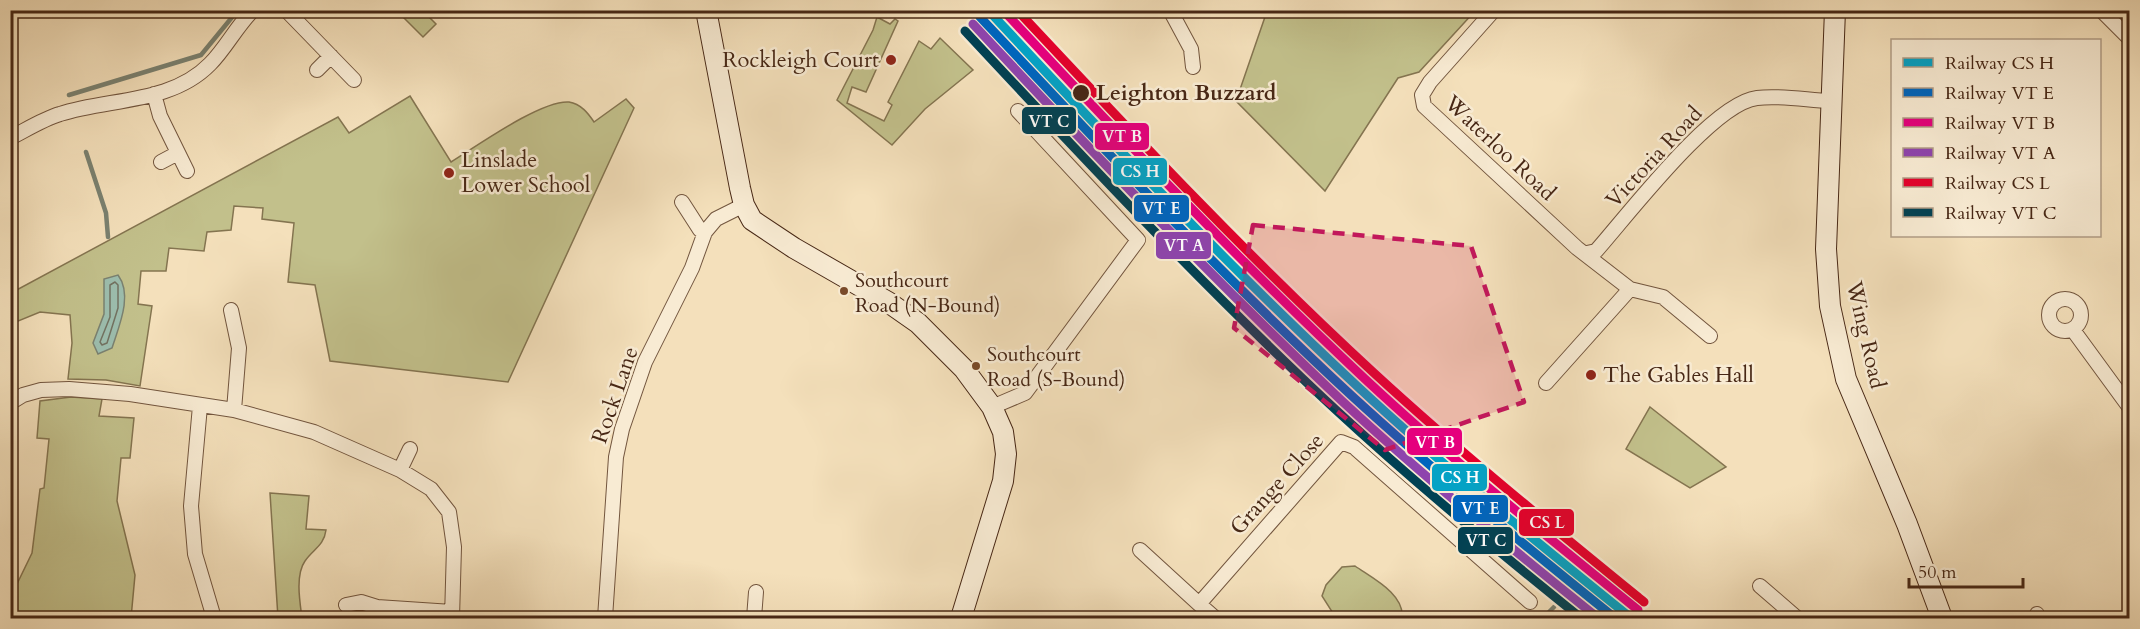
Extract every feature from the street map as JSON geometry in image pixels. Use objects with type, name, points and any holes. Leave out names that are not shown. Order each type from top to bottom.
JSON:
[{"type":"street","points":[[10,138],[59,114],[154,94],[184,83],[210,64],[238,25],[253,10]]},
{"type":"street","points":[[286,10],[354,80]]},
{"type":"street","points":[[705,10],[744,205],[752,220],[773,235],[888,302],[918,323],[964,369],[992,407],[1005,442],[1003,481],[961,618]]},
{"type":"street","points":[[1170,10],[1191,49],[1193,67]]},
{"type":"street","name":"Waterloo Road","points":[[1494,10],[1430,82],[1422,95],[1424,106],[1577,248],[1630,289]]},
{"type":"street","name":"Wing Road","points":[[1835,10],[1826,249],[1830,306],[1846,379],[1907,524],[1942,618]]},
{"type":"street","points":[[2101,10],[2130,39]]},
{"type":"street","points":[[317,70],[331,56]]},
{"type":"street","points":[[154,94],[160,116],[187,171]]},
{"type":"street","name":"Victoria Road","points":[[1587,254],[1596,251],[1703,130],[1735,105],[1757,98],[1830,101]]},
{"type":"street","points":[[992,407],[1025,393],[1138,240],[1018,111]]},
{"type":"street","points":[[161,162],[178,153]]},
{"type":"street","points":[[682,202],[700,230],[705,232],[716,219],[744,205]]},
{"type":"street","name":"Rock Lane","points":[[605,618],[616,457],[622,429],[645,362],[692,268],[705,232]]},
{"type":"street","points":[[1546,383],[1630,289],[1663,297],[1710,336]]},
{"type":"street","points":[[231,310],[239,348],[234,410]]},
{"type":"street","points":[[2073,330],[2130,408]]},
{"type":"street","points":[[10,403],[23,395],[41,390],[69,389],[130,394],[234,410],[314,432],[399,470],[431,489],[448,513],[454,547],[452,615],[377,607],[361,602],[346,605]]},
{"type":"street","points":[[200,406],[191,506],[195,554],[214,618]]},
{"type":"street","name":"Grange Close","points":[[1199,604],[1341,442],[1354,447],[1530,602]]},
{"type":"street","points":[[399,470],[410,449]]},
{"type":"street","points":[[1140,550],[1215,618]]},
{"type":"street","points":[[1760,586],[1797,618]]},
{"type":"street","points":[[754,618],[756,592]]},
{"type":"highlighted area","points":[[1253,225],[1471,246],[1524,402],[1385,450],[1234,328]]},
{"type":"shaded area","points":[[1267,10],[1475,11],[1419,72],[1398,78],[1325,191],[1236,101]]},
{"type":"shaded area","points":[[397,11],[423,11],[436,24],[423,37]]},
{"type":"shaded area","points":[[877,17],[890,24],[895,19],[898,21],[866,92],[852,87],[847,103],[884,121],[892,105],[888,102],[919,41],[931,49],[940,38],[973,70],[925,109],[892,145],[837,100],[873,30]]},
{"type":"shaded area","name":"Linslade Lower School","points":[[410,96],[451,162],[509,125],[557,103],[569,102],[581,107],[594,122],[626,99],[634,108],[508,382],[330,361],[315,285],[288,282],[294,223],[262,219],[263,208],[234,206],[231,230],[207,232],[204,251],[169,248],[166,271],[141,271],[138,304],[152,306],[140,386],[106,380],[68,379],[72,343],[70,315],[40,312],[11,324],[11,293],[338,117],[349,133]]},
{"type":"shaded area","points":[[71,397],[102,399],[99,416],[134,418],[130,458],[121,458],[117,501],[135,575],[131,618],[11,618],[11,588],[15,588],[32,553],[40,489],[44,488],[49,439],[37,438],[40,401]]},
{"type":"shaded area","points":[[1650,407],[1726,467],[1690,488],[1626,449]]},
{"type":"shaded area","points":[[270,493],[309,496],[306,529],[326,530],[323,540],[305,561],[300,574],[302,618],[278,618]]},
{"type":"shaded area","points":[[1355,566],[1393,594],[1402,609],[1402,618],[1336,618],[1322,596],[1326,585],[1342,567]]},
{"type":"water","points":[[118,275],[125,301],[121,321],[112,348],[98,354],[93,343],[104,314],[104,279]]},
{"type":"waterway","points":[[69,95],[201,55],[238,10]]},
{"type":"waterway","points":[[86,152],[106,213],[108,237]]},
{"type":"waterway","points":[[1543,618],[1554,607]]},
{"type":"transit line","points":[[988,10],[1170,202],[1309,341],[1458,476],[1631,618]]},
{"type":"transit line","points":[[1003,10],[1181,198],[1365,379],[1465,468],[1638,610]]},
{"type":"transit line","points":[[1017,10],[1192,195],[1328,329],[1473,461],[1644,602]]},
{"type":"transit line","points":[[980,17],[1163,210],[1304,351],[1449,482],[1615,618]]},
{"type":"transit line","points":[[973,24],[1154,216],[1342,401],[1436,485],[1598,618]]},
{"type":"transit line","points":[[965,31],[1148,224],[1288,365],[1426,490],[1581,618]]},
{"type":"place","name":"Rockleigh Court","points":[[891,60]]},
{"type":"place","name":"Leighton Buzzard","points":[[1081,93]]},
{"type":"place","name":"Linslade Lower School","points":[[449,173]]},
{"type":"place","name":"Southcourt Road (N-Bound)","points":[[844,291]]},
{"type":"place","name":"Southcourt Road (S-Bound)","points":[[976,366]]},
{"type":"place","name":"The Gables Hall","points":[[1591,375]]}]
